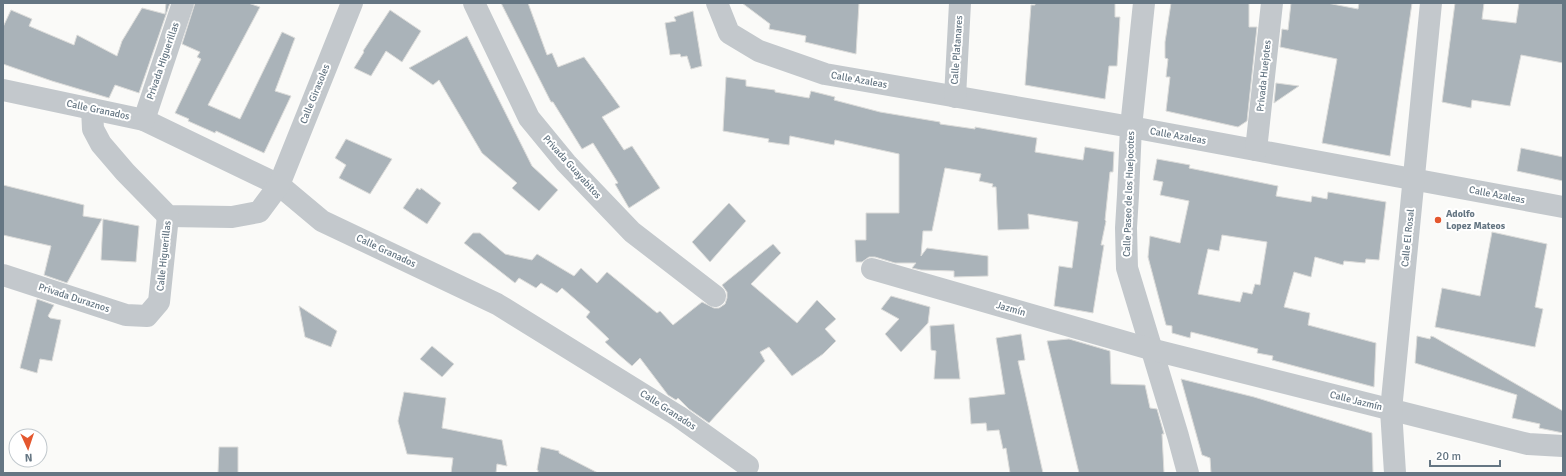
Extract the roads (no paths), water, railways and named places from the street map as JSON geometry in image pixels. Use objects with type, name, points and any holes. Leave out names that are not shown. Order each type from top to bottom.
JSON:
[{"type":"street","name":"Privada Higuerillas","points":[[144,120],[183,3]]},
{"type":"street","name":"Calle Girasoles","points":[[168,216],[232,217],[259,212],[279,185],[352,3]]},
{"type":"street","name":"Privada Guayabitos","points":[[474,3],[529,118],[566,163],[632,232],[715,296]]},
{"type":"street","name":"Calle Azaleas","points":[[717,3],[729,33],[759,51],[825,74],[1131,127],[1563,207]]},
{"type":"street","name":"Calle Platanares","points":[[954,96],[960,3]]},
{"type":"street","name":"Calle Paseo de los Huejocotes","points":[[1144,3],[1131,127],[1126,228],[1127,268],[1188,473]]},
{"type":"street","name":"Privada Huejotes","points":[[1256,150],[1272,3]]},
{"type":"street","name":"Calle El Rosal","points":[[1395,473],[1391,410],[1431,3]]},
{"type":"street","name":"Calle Granados","points":[[3,90],[144,120],[279,185],[322,221],[497,304],[678,416],[748,466]]},
{"type":"street","points":[[92,109],[93,129],[101,144],[125,172],[168,216]]},
{"type":"street","name":"Calle Higuerillas","points":[[147,316],[159,302],[168,216]]},
{"type":"street","name":"Jazmín","points":[[872,269],[1150,349]]},
{"type":"street","name":"Privada Duraznos","points":[[3,275],[126,315],[147,316]]},
{"type":"street","name":"Calle Jazmín","points":[[1150,349],[1528,444],[1563,446]]},
{"type":"place","name":"Adolfo Lopez Mateos","points":[[1438,220]]}]
